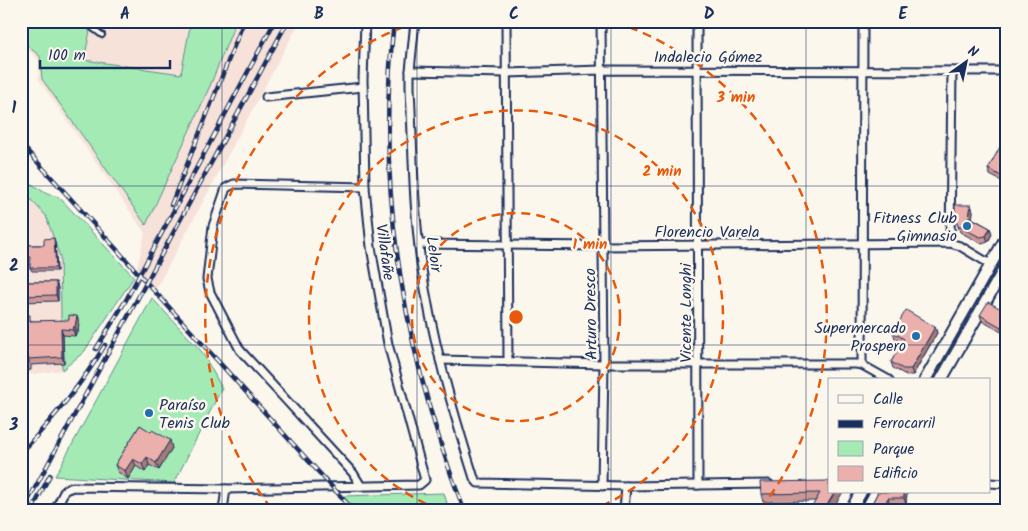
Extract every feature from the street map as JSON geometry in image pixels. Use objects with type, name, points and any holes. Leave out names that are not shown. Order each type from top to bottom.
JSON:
[{"type":"main road","points":[[926,378],[1007,236]]},
{"type":"main road","points":[[942,378],[1007,264]]},
{"type":"main road","points":[[850,510],[860,494]]},
{"type":"main road","points":[[866,510],[875,494]]},
{"type":"street","name":"Villafañe","points":[[361,486],[419,485],[425,480],[384,327],[371,247],[365,187],[363,87],[365,21]]},
{"type":"street","name":"Leloir","points":[[416,21],[410,72],[419,244],[425,286],[440,360],[474,478],[478,483],[602,486]]},
{"type":"street","points":[[506,21],[508,362]]},
{"type":"street","name":"Arturo Dresco","points":[[600,21],[604,364],[602,486]]},
{"type":"street","name":"Vicente Longhi","points":[[697,21],[698,485]]},
{"type":"street","points":[[862,365],[863,21]]},
{"type":"street","name":"Indalecio Gómez","points":[[410,72],[507,73],[601,70],[1007,71]]},
{"type":"street","points":[[950,243],[952,71]]},
{"type":"street","points":[[266,97],[363,87]]},
{"type":"street","points":[[361,486],[353,473],[240,350],[210,292],[207,279],[212,226],[223,194],[226,188],[231,185],[365,187]]},
{"type":"street","name":"Florencio Varela","points":[[419,244],[602,246],[950,243],[960,246],[990,264]]},
{"type":"street","points":[[440,360],[604,364],[862,365],[885,378]]},
{"type":"street","points":[[602,486],[773,484]]},
{"type":"street","points":[[990,484],[1007,484]]},
{"type":"street","points":[[55,510],[65,490],[73,486],[226,489],[361,486]]},
{"type":"street","points":[[624,510],[626,486]]},
{"type":"street","points":[[223,510],[226,489]]},
{"type":"lane","points":[[83,21],[102,35]]},
{"type":"shaded area","points":[[21,21],[300,21],[156,289],[137,268],[145,233],[39,80],[38,59],[21,44]]},
{"type":"shaded area","points":[[21,189],[46,216],[60,257],[62,370],[21,376]]},
{"type":"green space","points":[[21,21],[92,21],[84,60],[181,74],[191,21],[236,21],[210,86],[146,225],[42,79],[40,56],[21,41]]},
{"type":"green space","points":[[21,179],[47,194],[59,197],[134,277],[84,352],[62,370],[60,257],[46,216],[21,189]]},
{"type":"green space","name":"Paraíso Tenis Club","points":[[152,298],[202,352],[222,388],[174,483],[55,476]]},
{"type":"green space","points":[[444,493],[449,510],[355,510],[343,496]]},
{"type":"building","points":[[1007,131],[1007,179],[988,169],[1001,145],[1006,148]]},
{"type":"building","name":"Fitness Club Gimnasio","points":[[955,205],[971,205],[969,217],[990,228],[986,236],[980,237],[958,226],[955,217]]},
{"type":"building","points":[[21,220],[26,220],[26,226],[22,227],[23,245],[44,245],[44,239],[54,238],[56,268],[30,268],[30,257],[21,257]]},
{"type":"building","points":[[21,282],[56,282],[56,295],[21,296]]},
{"type":"building","points":[[988,302],[1007,312],[1001,327],[980,315]]},
{"type":"building","points":[[906,310],[935,327],[911,369],[903,369],[891,362],[904,339],[893,332]]},
{"type":"building","points":[[21,315],[30,315],[30,321],[69,320],[69,315],[77,316],[73,330],[61,329],[62,357],[29,359],[29,364],[23,365],[24,383],[21,383]]},
{"type":"building","points":[[140,425],[170,440],[156,463],[147,457],[142,464],[133,459],[125,471],[115,465]]},
{"type":"building","points":[[828,481],[828,494],[834,494],[824,510],[810,510],[820,493],[761,494],[760,482]]},
{"type":"building","points":[[877,494],[904,494],[904,498],[888,498],[881,510],[868,510]]},
{"type":"railway","points":[[171,205],[244,21]]},
{"type":"railway","points":[[96,349],[126,300],[275,21]]},
{"type":"railway","points":[[23,510],[288,21]]},
{"type":"railway","points":[[394,21],[389,84],[388,146],[392,208],[399,269],[410,330],[425,391],[443,451],[464,510]]},
{"type":"railway","points":[[21,144],[353,510]]},
{"type":"railway","points":[[21,453],[66,401],[87,374],[105,345]]},
{"type":"railway","points":[[32,510],[50,475]]},
{"type":"place","name":"Fitness Club Gimnasio","points":[[967,226]]},
{"type":"place","name":"Supermercado Prospero","points":[[916,336]]},
{"type":"place","name":"Paraíso Tenis Club","points":[[149,413]]}]
